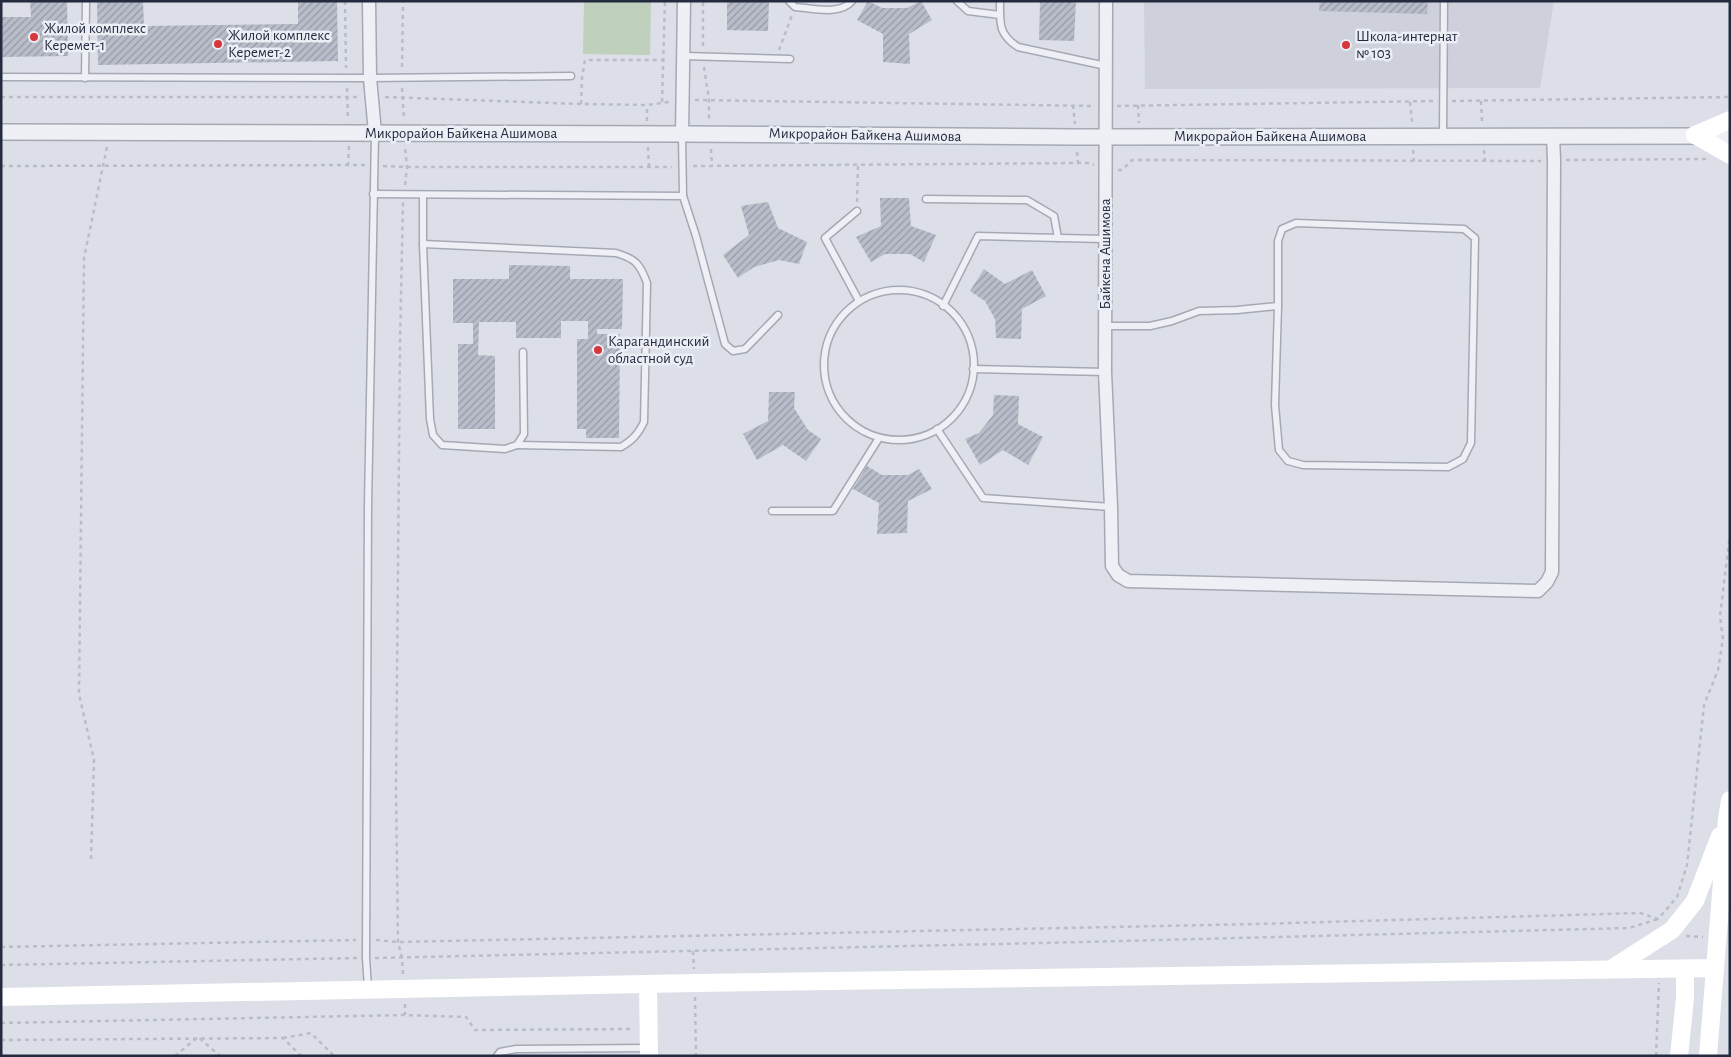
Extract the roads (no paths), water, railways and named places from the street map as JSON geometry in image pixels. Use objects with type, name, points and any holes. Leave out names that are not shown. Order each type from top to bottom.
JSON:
[{"type":"main road","points":[[1695,135],[1730,120]]},
{"type":"main road","points":[[1695,135],[1730,154]]},
{"type":"main road","points":[[1708,1056],[1730,800]]},
{"type":"main road","points":[[1611,969],[1672,930],[1694,901],[1727,819]]},
{"type":"main road","points":[[1,997],[695,983],[1715,968]]},
{"type":"main road","points":[[1680,1056],[1685,998],[1685,969]]},
{"type":"main road","points":[[646,1051],[648,984]]},
{"type":"street","points":[[369,1],[370,78],[375,133]]},
{"type":"street","points":[[682,134],[684,1]]},
{"type":"street","name":"Байкена Ашимова","points":[[1106,1],[1105,372],[1112,566],[1118,575],[1128,581],[1538,591],[1547,582],[1552,572],[1553,135]]},
{"type":"street","name":"Микрорайон Байкена Ашимова","points":[[1,132],[1106,137],[1730,136]]},
{"type":"lane","points":[[85,78],[86,1]]},
{"type":"lane","points":[[789,1],[795,7],[838,10],[849,5],[852,1]]},
{"type":"lane","points":[[957,1],[968,11],[1000,15]]},
{"type":"lane","points":[[1000,1],[1001,28],[1008,40],[1018,47],[1106,66]]},
{"type":"lane","points":[[1443,135],[1444,1]]},
{"type":"lane","points":[[684,56],[790,59]]},
{"type":"lane","points":[[1,77],[370,78],[571,76]]},
{"type":"lane","points":[[368,990],[366,940],[368,506],[375,133]]},
{"type":"lane","points":[[682,134],[683,196],[696,236],[725,344],[733,351],[745,349],[778,315]]},
{"type":"lane","points":[[373,194],[683,196]]},
{"type":"lane","points":[[422,195],[423,244],[430,419],[433,435],[442,445],[505,449],[517,445],[621,447],[638,434],[644,422],[646,283],[641,268],[631,258],[616,253],[423,244]]},
{"type":"lane","points":[[926,199],[1027,200],[1054,216],[1058,238]]},
{"type":"lane","points":[[857,211],[825,238],[859,301]]},
{"type":"lane","points":[[1296,223],[1464,229],[1475,238],[1471,443],[1463,459],[1448,466],[1303,465],[1288,461],[1280,450],[1275,405],[1278,306],[1278,241],[1282,229],[1296,223]]},
{"type":"lane","points":[[943,306],[978,236],[1105,239]]},
{"type":"lane","points":[[907,290],[931,297],[943,306],[951,311],[966,331],[974,355],[973,380],[964,403],[949,422],[928,435],[904,440],[879,438],[856,427],[838,410],[827,388],[824,363],[828,339],[841,318],[859,301],[882,292],[907,290]]},
{"type":"lane","points":[[1105,326],[1150,326],[1172,322],[1198,311],[1278,306]]},
{"type":"lane","points":[[517,445],[524,434],[523,352]]},
{"type":"lane","points":[[973,369],[1105,372]]},
{"type":"lane","points":[[937,429],[983,498],[1111,507]]},
{"type":"lane","points":[[772,511],[833,511],[879,438]]},
{"type":"lane","points":[[497,1056],[500,1052],[516,1049],[646,1051]]},
{"type":"place","name":"Жилой комплекс Керемет-1","points":[[34,37]]},
{"type":"place","name":"Жилой комплекс Керемет-2","points":[[218,44]]},
{"type":"place","name":"Школа-интернат № 103","points":[[1346,45]]},
{"type":"place","name":"Карагандинский областной суд","points":[[598,350]]}]
